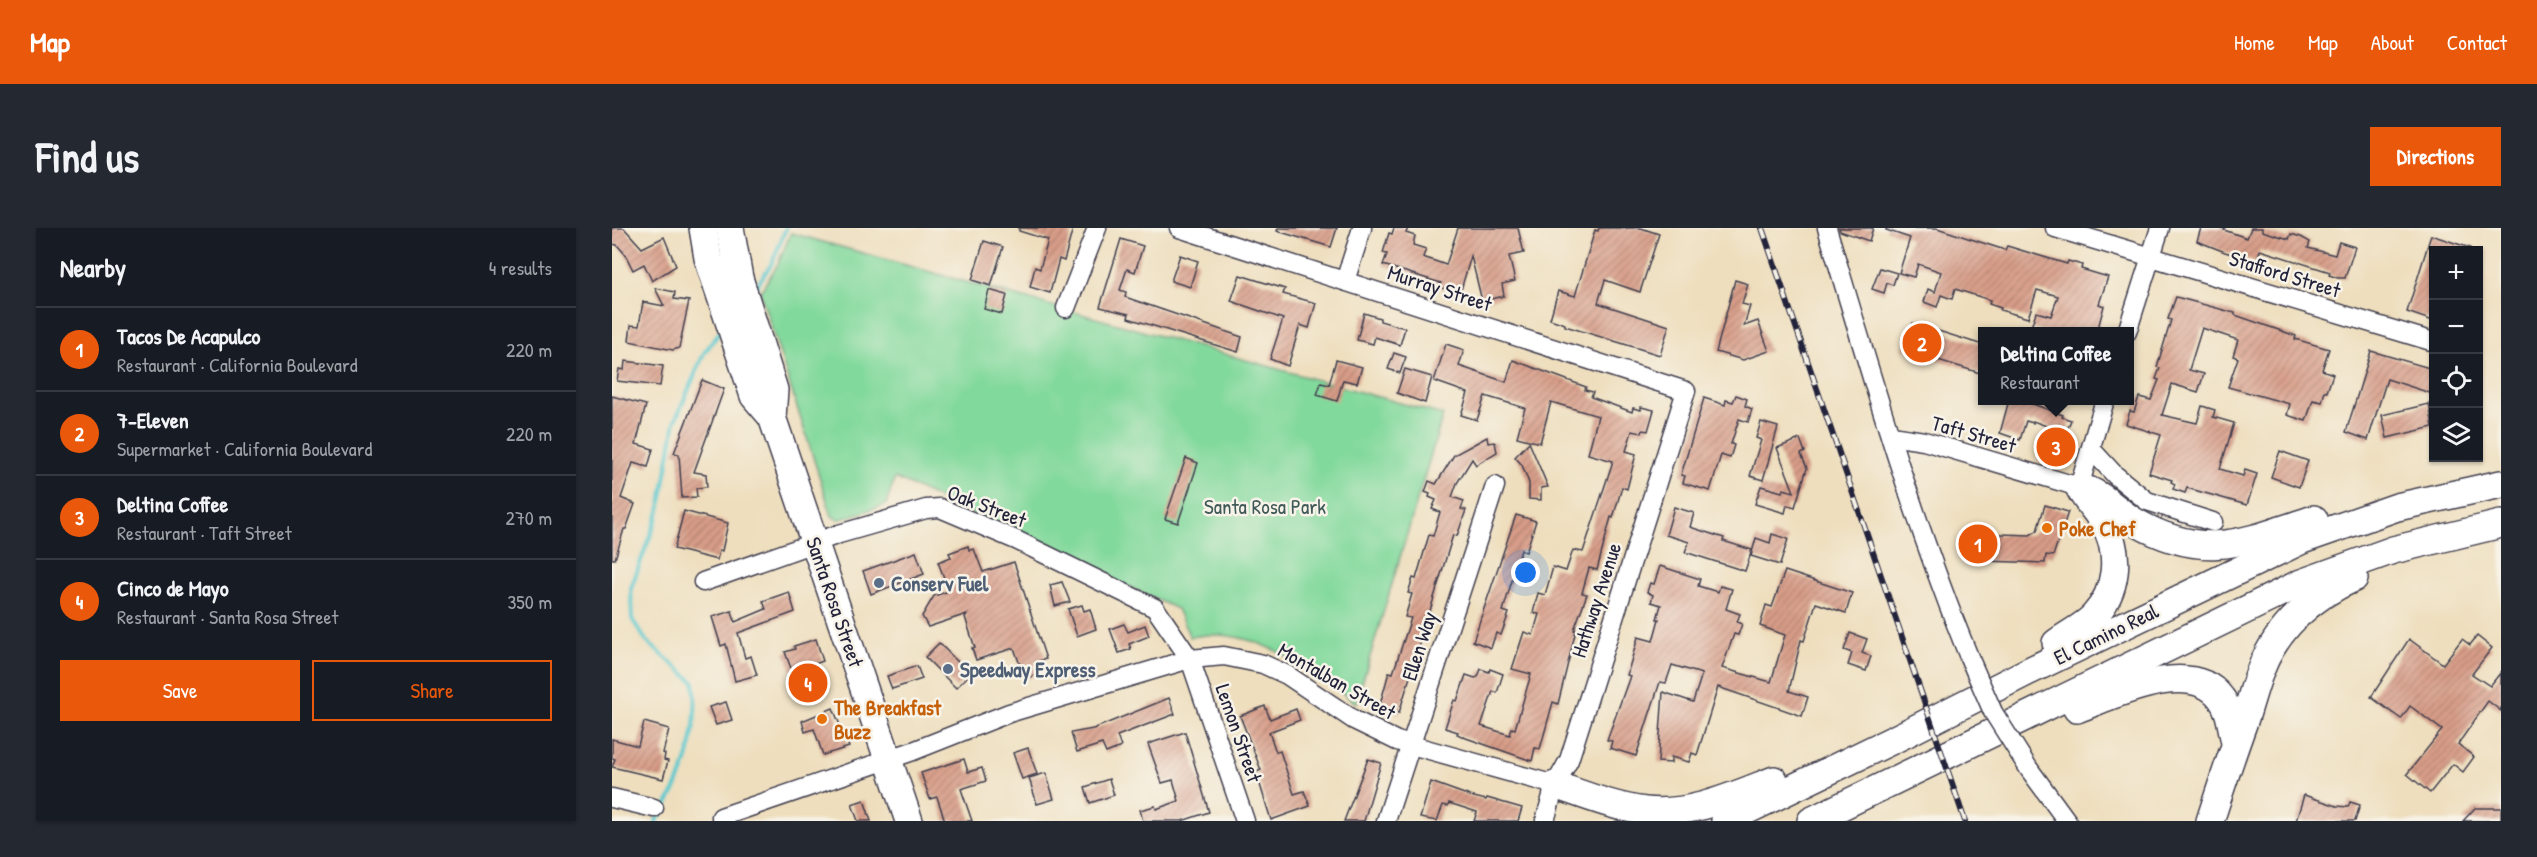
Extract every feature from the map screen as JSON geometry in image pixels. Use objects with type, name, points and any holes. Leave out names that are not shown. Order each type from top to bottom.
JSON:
[{"type":"highway","name":"Santa Rosa Street","points":[[703,228],[708,258],[754,396],[772,417],[909,821]]},
{"type":"highway","name":"Santa Rosa Street","points":[[730,228],[739,278],[774,390],[772,417]]},
{"type":"highway","name":"El Camino Real","points":[[1725,821],[2302,540],[2397,507],[2501,484]]},
{"type":"highway","points":[[2079,487],[2096,492],[2133,521],[2157,534],[2200,546],[2236,544],[2374,502],[2397,507]]},
{"type":"highway","points":[[2029,671],[2042,654],[2093,617],[2107,598],[2114,582],[2115,565],[2112,540],[2079,487]]},
{"type":"highway","name":"El Camino Real","points":[[1811,821],[2301,583],[2393,550],[2501,524]]},
{"type":"highway","points":[[2210,821],[2262,666],[2288,625],[2318,598],[2333,588],[2369,572],[2393,550]]},
{"type":"highway","points":[[1998,730],[2040,723],[2149,683],[2179,679],[2199,683],[2214,691],[2222,699],[2230,718],[2235,742]]},
{"type":"highway","points":[[1555,785],[1632,809],[1675,811],[1702,806],[1737,794],[1829,757],[1864,755]]},
{"type":"highway","points":[[2198,821],[2209,788],[2226,772]]},
{"type":"street","points":[[1066,308],[1097,228]]},
{"type":"street","name":"Murray Street","points":[[1179,228],[1686,391]]},
{"type":"street","points":[[1345,281],[1362,228]]},
{"type":"street","points":[[1827,228],[1890,436],[1948,605],[1969,657],[1993,712],[2028,769],[2067,821]]},
{"type":"street","name":"Stafford Street","points":[[2055,228],[2429,341]]},
{"type":"street","points":[[2129,327],[2160,228]]},
{"type":"street","name":"Hathway Avenue","points":[[1545,821],[1555,785],[1569,760],[1686,391]]},
{"type":"street","points":[[2079,487],[2104,405]]},
{"type":"street","name":"Taft Street","points":[[1890,436],[1924,441],[2079,487]]},
{"type":"street","points":[[2091,449],[2115,475],[2147,501],[2213,522]]},
{"type":"street","name":"Ellen Way","points":[[1386,821],[1496,486]]},
{"type":"street","name":"Oak Street","points":[[703,582],[814,543],[926,509],[940,508],[1016,540],[1155,608],[1190,659]]},
{"type":"street","name":"Montalban Street","points":[[721,816],[913,751],[1009,713],[1190,659],[1224,656],[1263,664],[1287,675],[1354,720],[1411,745],[1555,785]]},
{"type":"street","name":"Lemon Street","points":[[1190,659],[1245,821]]},
{"type":"street","points":[[612,798],[654,808]]},
{"type":"green space","name":"Santa Rosa Park","points":[[791,233],[1443,415],[1356,703],[1309,669],[1255,642],[1218,635],[1190,637],[1177,609],[895,478],[886,505],[838,520],[832,516],[760,292],[777,266]]},
{"type":"building","points":[[612,228],[624,228],[642,248],[664,237],[676,266],[652,281],[644,264],[633,270],[625,254],[617,245],[612,244]]},
{"type":"building","points":[[1019,228],[1073,228],[1064,261],[1059,259],[1050,293],[1030,287],[1035,267],[1040,269],[1048,240],[1019,231]]},
{"type":"building","points":[[1278,228],[1337,228],[1331,247],[1277,231]]},
{"type":"building","points":[[1394,228],[1408,228],[1406,233],[1415,236],[1413,245],[1426,249],[1423,257],[1446,265],[1458,228],[1518,228],[1524,253],[1509,256],[1515,281],[1502,284],[1504,296],[1482,301],[1471,256],[1460,293],[1439,287],[1441,283],[1383,265],[1387,254],[1383,253],[1389,233],[1392,234]]},
{"type":"building","points":[[1599,228],[1641,228],[1659,234],[1640,292],[1605,280],[1598,303],[1669,326],[1660,355],[1565,326],[1565,324],[1550,319],[1558,291],[1575,296],[1595,230],[1598,231]]},
{"type":"building","points":[[1839,228],[1873,228],[1869,241],[1840,231]]},
{"type":"building","points":[[1886,228],[1937,228],[2005,250],[2007,246],[2067,264],[2068,261],[2082,265],[2081,269],[2108,277],[2099,304],[2104,306],[2098,327],[2031,327],[2036,312],[2051,316],[2058,296],[2037,290],[2028,318],[2000,310],[2001,308],[1989,304],[1990,300],[1955,289],[1952,299],[1941,295],[1937,307],[1924,302],[1928,289],[1935,292],[1941,272],[1918,264],[1914,277],[1899,273],[1910,238],[1886,230]]},
{"type":"building","points":[[2201,228],[2225,228],[2224,230],[2247,238],[2251,228],[2262,228],[2262,231],[2289,239],[2291,234],[2301,237],[2310,242],[2308,248],[2335,255],[2339,242],[2355,247],[2345,278],[2338,278],[2329,275],[2330,272],[2260,250],[2257,262],[2225,252],[2197,241]]},
{"type":"building","points":[[2431,235],[2464,246],[2429,246],[2429,320],[2407,312]]},
{"type":"building","points":[[1121,239],[1143,246],[1135,272],[1127,269],[1120,290],[1126,292],[1125,297],[1242,337],[1238,352],[1128,318],[1129,314],[1100,307]]},
{"type":"building","points":[[984,241],[1003,247],[991,286],[972,280]]},
{"type":"building","points":[[1180,255],[1198,261],[1190,287],[1171,281]]},
{"type":"building","points":[[1880,268],[1897,273],[1893,285],[1887,283],[1884,293],[1872,289]]},
{"type":"building","points":[[1240,275],[1285,289],[1283,294],[1316,303],[1309,328],[1300,325],[1288,366],[1270,359],[1283,319],[1231,301]]},
{"type":"building","points":[[1735,280],[1748,284],[1742,304],[1750,306],[1744,326],[1758,321],[1769,351],[1743,360],[1716,352]]},
{"type":"building","points":[[655,288],[675,292],[674,299],[689,301],[679,348],[673,350],[629,341],[631,325],[639,326],[643,302],[664,306]]},
{"type":"building","points":[[989,290],[1007,295],[1002,314],[984,309]]},
{"type":"building","points":[[2176,297],[2235,313],[2235,315],[2296,336],[2295,339],[2329,349],[2322,370],[2333,374],[2322,402],[2313,400],[2306,421],[2287,415],[2290,404],[2228,387],[2238,358],[2233,356],[2238,340],[2202,328],[2189,370],[2204,374],[2198,392],[2172,384],[2162,415],[2197,423],[2202,406],[2215,410],[2213,417],[2234,423],[2220,469],[2243,476],[2245,470],[2257,474],[2247,505],[2187,488],[2185,493],[2173,489],[2175,484],[2171,482],[2172,480],[2149,473],[2161,435],[2126,424],[2130,411],[2134,412],[2139,397],[2151,400],[2159,380],[2156,379],[2160,368],[2157,367],[2171,320],[2168,319]]},
{"type":"building","points":[[1364,313],[1380,318],[1380,321],[1405,328],[1400,345],[1375,337],[1373,344],[1357,340]]},
{"type":"building","points":[[1913,323],[1978,343],[1978,372],[1903,349]]},
{"type":"building","points":[[1446,344],[1464,350],[1459,366],[1506,382],[1513,360],[1586,387],[1585,390],[1593,392],[1591,397],[1632,412],[1633,408],[1641,410],[1641,407],[1654,410],[1648,431],[1643,430],[1642,433],[1632,431],[1626,451],[1636,454],[1627,489],[1622,487],[1613,518],[1611,517],[1597,570],[1589,568],[1582,593],[1587,594],[1574,630],[1576,630],[1558,704],[1553,702],[1540,749],[1535,748],[1532,761],[1466,738],[1457,734],[1458,732],[1445,728],[1454,700],[1457,701],[1466,675],[1475,678],[1478,677],[1481,669],[1489,672],[1490,669],[1503,674],[1497,693],[1493,691],[1481,726],[1510,735],[1512,728],[1515,729],[1531,674],[1512,669],[1524,632],[1533,635],[1539,614],[1533,613],[1538,593],[1545,595],[1553,567],[1566,571],[1573,550],[1583,552],[1613,461],[1588,454],[1598,416],[1551,402],[1540,443],[1517,437],[1525,408],[1485,396],[1477,420],[1461,415],[1468,393],[1434,381]]},
{"type":"building","points":[[2371,351],[2429,368],[2429,393],[2387,379],[2368,440],[2346,432]]},
{"type":"building","points":[[1394,353],[1406,357],[1400,373],[1388,369]]},
{"type":"building","points":[[1336,360],[1362,367],[1357,383],[1343,380],[1337,401],[1317,395],[1321,383],[1329,385]]},
{"type":"building","points":[[625,361],[663,366],[660,386],[617,381],[619,369],[624,370]]},
{"type":"building","points":[[1405,369],[1432,377],[1425,403],[1397,393]]},
{"type":"building","points":[[702,380],[724,389],[694,472],[706,474],[707,487],[696,488],[697,497],[682,498],[679,454],[674,453]]},
{"type":"building","points":[[1736,395],[1747,399],[1745,406],[1752,409],[1748,422],[1739,419],[1731,444],[1734,445],[1730,458],[1721,455],[1710,491],[1683,483],[1685,476],[1681,475],[1704,398],[1725,405],[1726,400],[1733,402]]},
{"type":"building","points":[[612,396],[646,405],[636,444],[653,449],[648,467],[633,463],[621,498],[635,504],[615,559],[612,559]]},
{"type":"building","points":[[2429,404],[2429,428],[2387,438],[2382,415]]},
{"type":"building","points":[[2008,405],[2036,405],[2071,420],[2066,433],[2033,421],[2033,423],[2026,421],[2020,440],[2000,433]]},
{"type":"building","points":[[1761,422],[1778,427],[1763,480],[1750,476],[1761,440],[1756,438]]},
{"type":"building","points":[[1487,437],[1488,443],[1495,442],[1497,452],[1476,465],[1472,459],[1457,483],[1452,497],[1464,501],[1461,509],[1466,510],[1457,536],[1453,535],[1399,713],[1379,708],[1389,672],[1393,673],[1411,618],[1405,617],[1412,594],[1408,593],[1413,578],[1416,579],[1429,535],[1433,536],[1440,512],[1432,509],[1436,500],[1425,492],[1429,481],[1436,484],[1454,455]]},
{"type":"building","points":[[1800,439],[1805,452],[1801,454],[1807,468],[1795,507],[1787,505],[1785,513],[1755,504],[1761,486],[1782,492],[1783,489],[1794,492],[1777,448]]},
{"type":"building","points":[[1529,442],[1548,487],[1541,488],[1541,500],[1529,499],[1529,483],[1522,465],[1515,457]]},
{"type":"building","points":[[2280,451],[2308,461],[2299,487],[2271,477]]},
{"type":"building","points":[[1186,458],[1198,463],[1178,523],[1165,519]]},
{"type":"building","points":[[2045,505],[2068,512],[2053,556],[2046,555],[2045,563],[1982,561],[1982,551],[1971,551],[1973,533],[2030,535],[2037,531]]},
{"type":"building","points":[[1674,507],[1694,513],[1690,527],[1752,550],[1745,571],[1685,552],[1689,542],[1666,535]]},
{"type":"building","points":[[684,511],[728,523],[722,551],[719,551],[717,560],[674,549]]},
{"type":"building","points":[[1516,515],[1536,521],[1526,552],[1521,550],[1503,611],[1509,613],[1501,635],[1496,633],[1491,648],[1473,641]]},
{"type":"building","points":[[1772,534],[1788,539],[1780,565],[1751,556],[1756,538],[1770,543]]},
{"type":"building","points":[[968,546],[969,550],[974,549],[983,572],[1014,562],[1046,659],[1035,662],[1039,674],[1025,679],[1014,648],[976,660],[972,648],[975,648],[965,617],[967,614],[928,627],[922,616],[934,596],[949,591],[938,562],[951,557],[949,553]]},
{"type":"building","points":[[916,552],[924,574],[871,594],[863,571]]},
{"type":"building","points":[[1660,566],[1700,579],[1698,586],[1718,592],[1720,586],[1732,589],[1726,609],[1740,614],[1737,622],[1742,624],[1738,635],[1734,634],[1722,668],[1771,682],[1785,635],[1760,626],[1766,605],[1772,607],[1785,571],[1852,593],[1846,613],[1816,603],[1804,641],[1801,640],[1789,691],[1808,697],[1802,716],[1718,687],[1697,755],[1692,753],[1689,762],[1671,757],[1671,763],[1658,762],[1663,692],[1693,702],[1702,674],[1672,665],[1666,683],[1660,682],[1636,756],[1610,748],[1612,741],[1607,740],[1630,676],[1627,675],[1638,637],[1653,641],[1661,605],[1651,602],[1653,595],[1647,592],[1650,583],[1654,584]]},
{"type":"building","points":[[1062,582],[1070,602],[1055,606],[1050,585]]},
{"type":"building","points":[[789,592],[795,612],[738,633],[745,658],[751,656],[757,675],[735,681],[726,644],[721,646],[712,617],[732,611],[735,622],[766,609],[763,601]]},
{"type":"building","points":[[1082,605],[1084,611],[1090,609],[1096,629],[1077,636],[1068,609]]},
{"type":"building","points":[[1124,624],[1128,632],[1145,625],[1149,636],[1129,644],[1131,649],[1119,653],[1110,629]]},
{"type":"building","points":[[1850,633],[1867,639],[1862,653],[1871,656],[1866,671],[1848,665],[1852,653],[1844,650]]},
{"type":"building","points":[[2477,636],[2492,648],[2472,674],[2490,686],[2501,672],[2501,711],[2488,701],[2458,744],[2474,757],[2463,772],[2453,764],[2430,793],[2407,774],[2442,730],[2410,706],[2401,719],[2371,697],[2409,639],[2443,664],[2462,639],[2470,645]]},
{"type":"building","points":[[816,639],[823,661],[812,665],[820,689],[801,696],[785,652],[795,649],[794,646]]},
{"type":"building","points":[[939,643],[970,674],[956,688],[925,657]]},
{"type":"building","points":[[917,666],[922,679],[892,689],[887,676]]},
{"type":"building","points":[[1169,698],[1175,714],[1117,736],[1121,747],[1106,753],[1102,744],[1077,752],[1071,733],[1093,729]]},
{"type":"building","points":[[726,702],[732,720],[716,725],[709,707]]},
{"type":"building","points":[[1265,706],[1270,719],[1296,709],[1300,720],[1269,732],[1276,752],[1280,751],[1294,794],[1304,791],[1310,806],[1271,820],[1256,772],[1261,770],[1240,716]]},
{"type":"building","points":[[833,708],[849,747],[823,755],[814,729],[805,732],[802,721]]},
{"type":"building","points":[[644,722],[669,729],[663,753],[665,754],[664,760],[668,761],[663,779],[612,767],[615,759],[612,758],[612,739],[638,746]]},
{"type":"building","points":[[1185,732],[1209,812],[1182,821],[1143,821],[1140,810],[1155,806],[1156,809],[1179,801],[1173,780],[1162,783],[1148,744]]},
{"type":"building","points":[[1028,748],[1037,774],[1022,779],[1013,753]]},
{"type":"building","points":[[964,759],[968,772],[982,768],[986,781],[961,789],[972,821],[945,821],[937,797],[930,799],[921,773]]},
{"type":"building","points":[[1368,759],[1381,763],[1364,821],[1344,821]]},
{"type":"building","points":[[1046,773],[1054,799],[1037,804],[1029,778]]},
{"type":"building","points":[[1109,779],[1114,795],[1090,803],[1085,787]]},
{"type":"building","points":[[1431,782],[1470,796],[1486,800],[1487,798],[1522,808],[1518,821],[1474,821],[1477,812],[1449,803],[1448,806],[1443,805],[1437,821],[1420,818]]},
{"type":"building","points":[[2304,795],[2337,806],[2348,807],[2350,802],[2360,805],[2355,821],[2296,821]]},
{"type":"building","points":[[864,800],[871,821],[858,821],[852,804]]},
{"type":"building","points":[[2475,808],[2501,808],[2501,821],[2463,821]]},
{"type":"waterway","points":[[753,291],[772,263],[786,228]]},
{"type":"waterway","points":[[656,821],[675,789],[688,755],[695,719],[694,682],[647,642],[632,619],[631,588],[660,509],[675,421],[704,353],[722,329]]},
{"type":"railway","points":[[1762,228],[1965,821]]},
{"type":"place","name":"7-Eleven","points":[[1922,343]]},
{"type":"place","name":"Deltina Coffee","points":[[2056,447]]},
{"type":"place","name":"Poke Chef","points":[[2047,528]]},
{"type":"place","name":"Tacos De Acapulco","points":[[1978,544]]},
{"type":"place","name":"Conserv Fuel","points":[[879,583]]},
{"type":"place","name":"Speedway Express","points":[[948,669]]},
{"type":"place","name":"Cinco de Mayo","points":[[808,683]]},
{"type":"place","name":"The Breakfast Buzz","points":[[822,719]]}]
